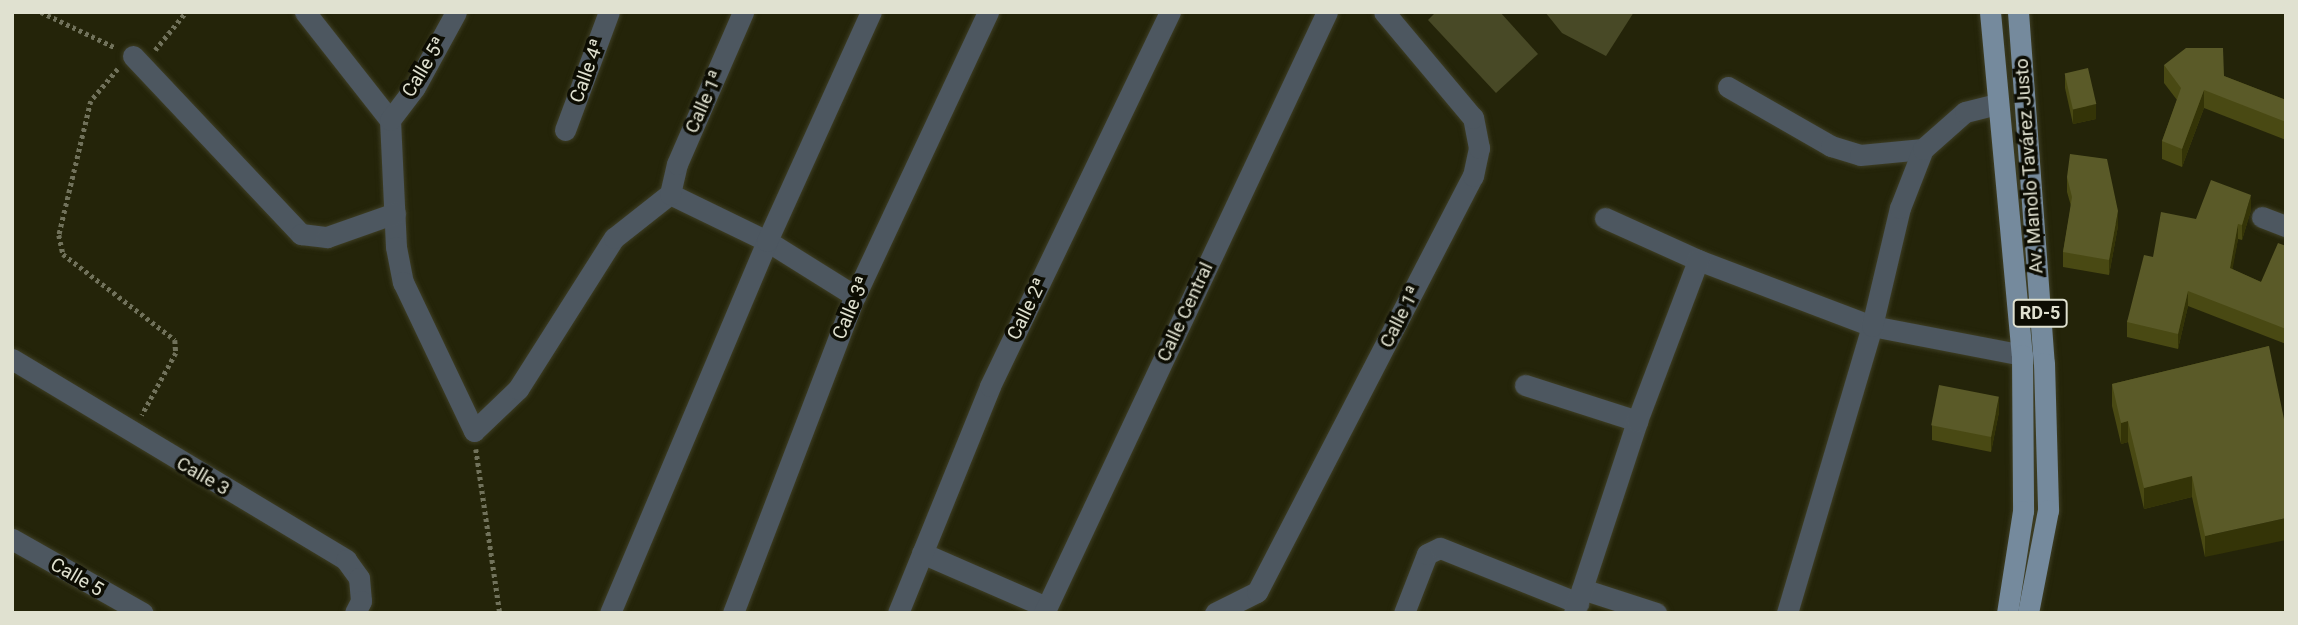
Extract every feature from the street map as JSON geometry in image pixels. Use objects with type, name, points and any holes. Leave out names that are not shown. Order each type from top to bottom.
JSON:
[{"type":"main road","name":"Av. Manolo Tavárez Justo","points":[[1990,12],[2022,355],[2023,511],[2007,613]]},
{"type":"main road","name":"Av. Manolo Tavárez Justo","points":[[2018,12],[2044,363],[2048,510],[2028,613]]},
{"type":"street","points":[[305,12],[390,120],[395,213],[403,282],[474,431],[518,389],[614,238],[670,194],[767,242],[855,296]]},
{"type":"street","name":"Calle 5ª","points":[[390,120],[415,87],[456,12]]},
{"type":"street","name":"Calle 4ª","points":[[565,130],[609,12]]},
{"type":"street","name":"Calle 1ª","points":[[670,194],[677,164],[743,12]]},
{"type":"street","points":[[610,613],[767,242],[871,12]]},
{"type":"street","name":"Calle 3ª","points":[[733,613],[855,296],[988,12]]},
{"type":"street","name":"Calle 2ª","points":[[898,613],[990,386],[1170,12]]},
{"type":"street","name":"Calle Central","points":[[1045,610],[1327,12]]},
{"type":"street","name":"Calle 1ª","points":[[1216,613],[1257,592],[1473,176],[1479,148],[1474,118],[1384,12]]},
{"type":"street","points":[[133,56],[302,234],[327,237],[395,213]]},
{"type":"street","points":[[1728,87],[1831,146],[1860,155],[1923,149]]},
{"type":"street","points":[[1787,613],[1872,326],[1900,208],[1923,149],[1965,112],[1997,104]]},
{"type":"street","points":[[2262,217],[2286,226]]},
{"type":"street","points":[[1605,218],[1698,260],[1872,326],[2022,355]]},
{"type":"street","points":[[1578,602],[1637,421],[1698,260]]},
{"type":"street","name":"Calle 3","points":[[12,359],[132,435],[346,560],[359,578],[361,601],[355,613]]},
{"type":"street","points":[[1525,385],[1637,421]]},
{"type":"street","name":"Calle 5","points":[[12,539],[143,613]]},
{"type":"street","points":[[1404,613],[1427,554],[1440,548],[1578,602],[1657,613]]},
{"type":"street","points":[[922,553],[1045,610]]},
{"type":"path","points":[[41,12],[133,56],[150,58],[186,12]]},
{"type":"path","points":[[132,435],[176,352],[175,340],[63,254],[59,235],[91,101],[133,56]]},
{"type":"path","points":[[474,431],[500,613]]},
{"type":"green space","points":[[1436,12],[1500,12],[1538,54],[1496,93],[1428,20]]},
{"type":"green space","points":[[1545,12],[1634,12],[1606,56],[1562,33]]},
{"type":"building","points":[[2186,48],[2223,48],[2224,76],[2286,100],[2286,122],[2204,90],[2182,149],[2162,141],[2181,88],[2164,65]]},
{"type":"building","points":[[2088,68],[2096,104],[2073,109],[2065,73]]},
{"type":"building","points":[[2070,154],[2107,159],[2118,211],[2109,260],[2063,252],[2072,197],[2067,177]]},
{"type":"building","points":[[2211,180],[2251,195],[2242,225],[2238,224],[2230,268],[2261,282],[2278,243],[2286,246],[2286,329],[2188,291],[2178,334],[2127,322],[2144,255],[2153,257],[2161,212],[2196,219]]},
{"type":"building","points":[[2269,346],[2286,424],[2286,518],[2205,536],[2192,476],[2144,488],[2128,421],[2121,423],[2112,384]]},
{"type":"building","points":[[1939,385],[1999,397],[1991,437],[1931,425]]}]
